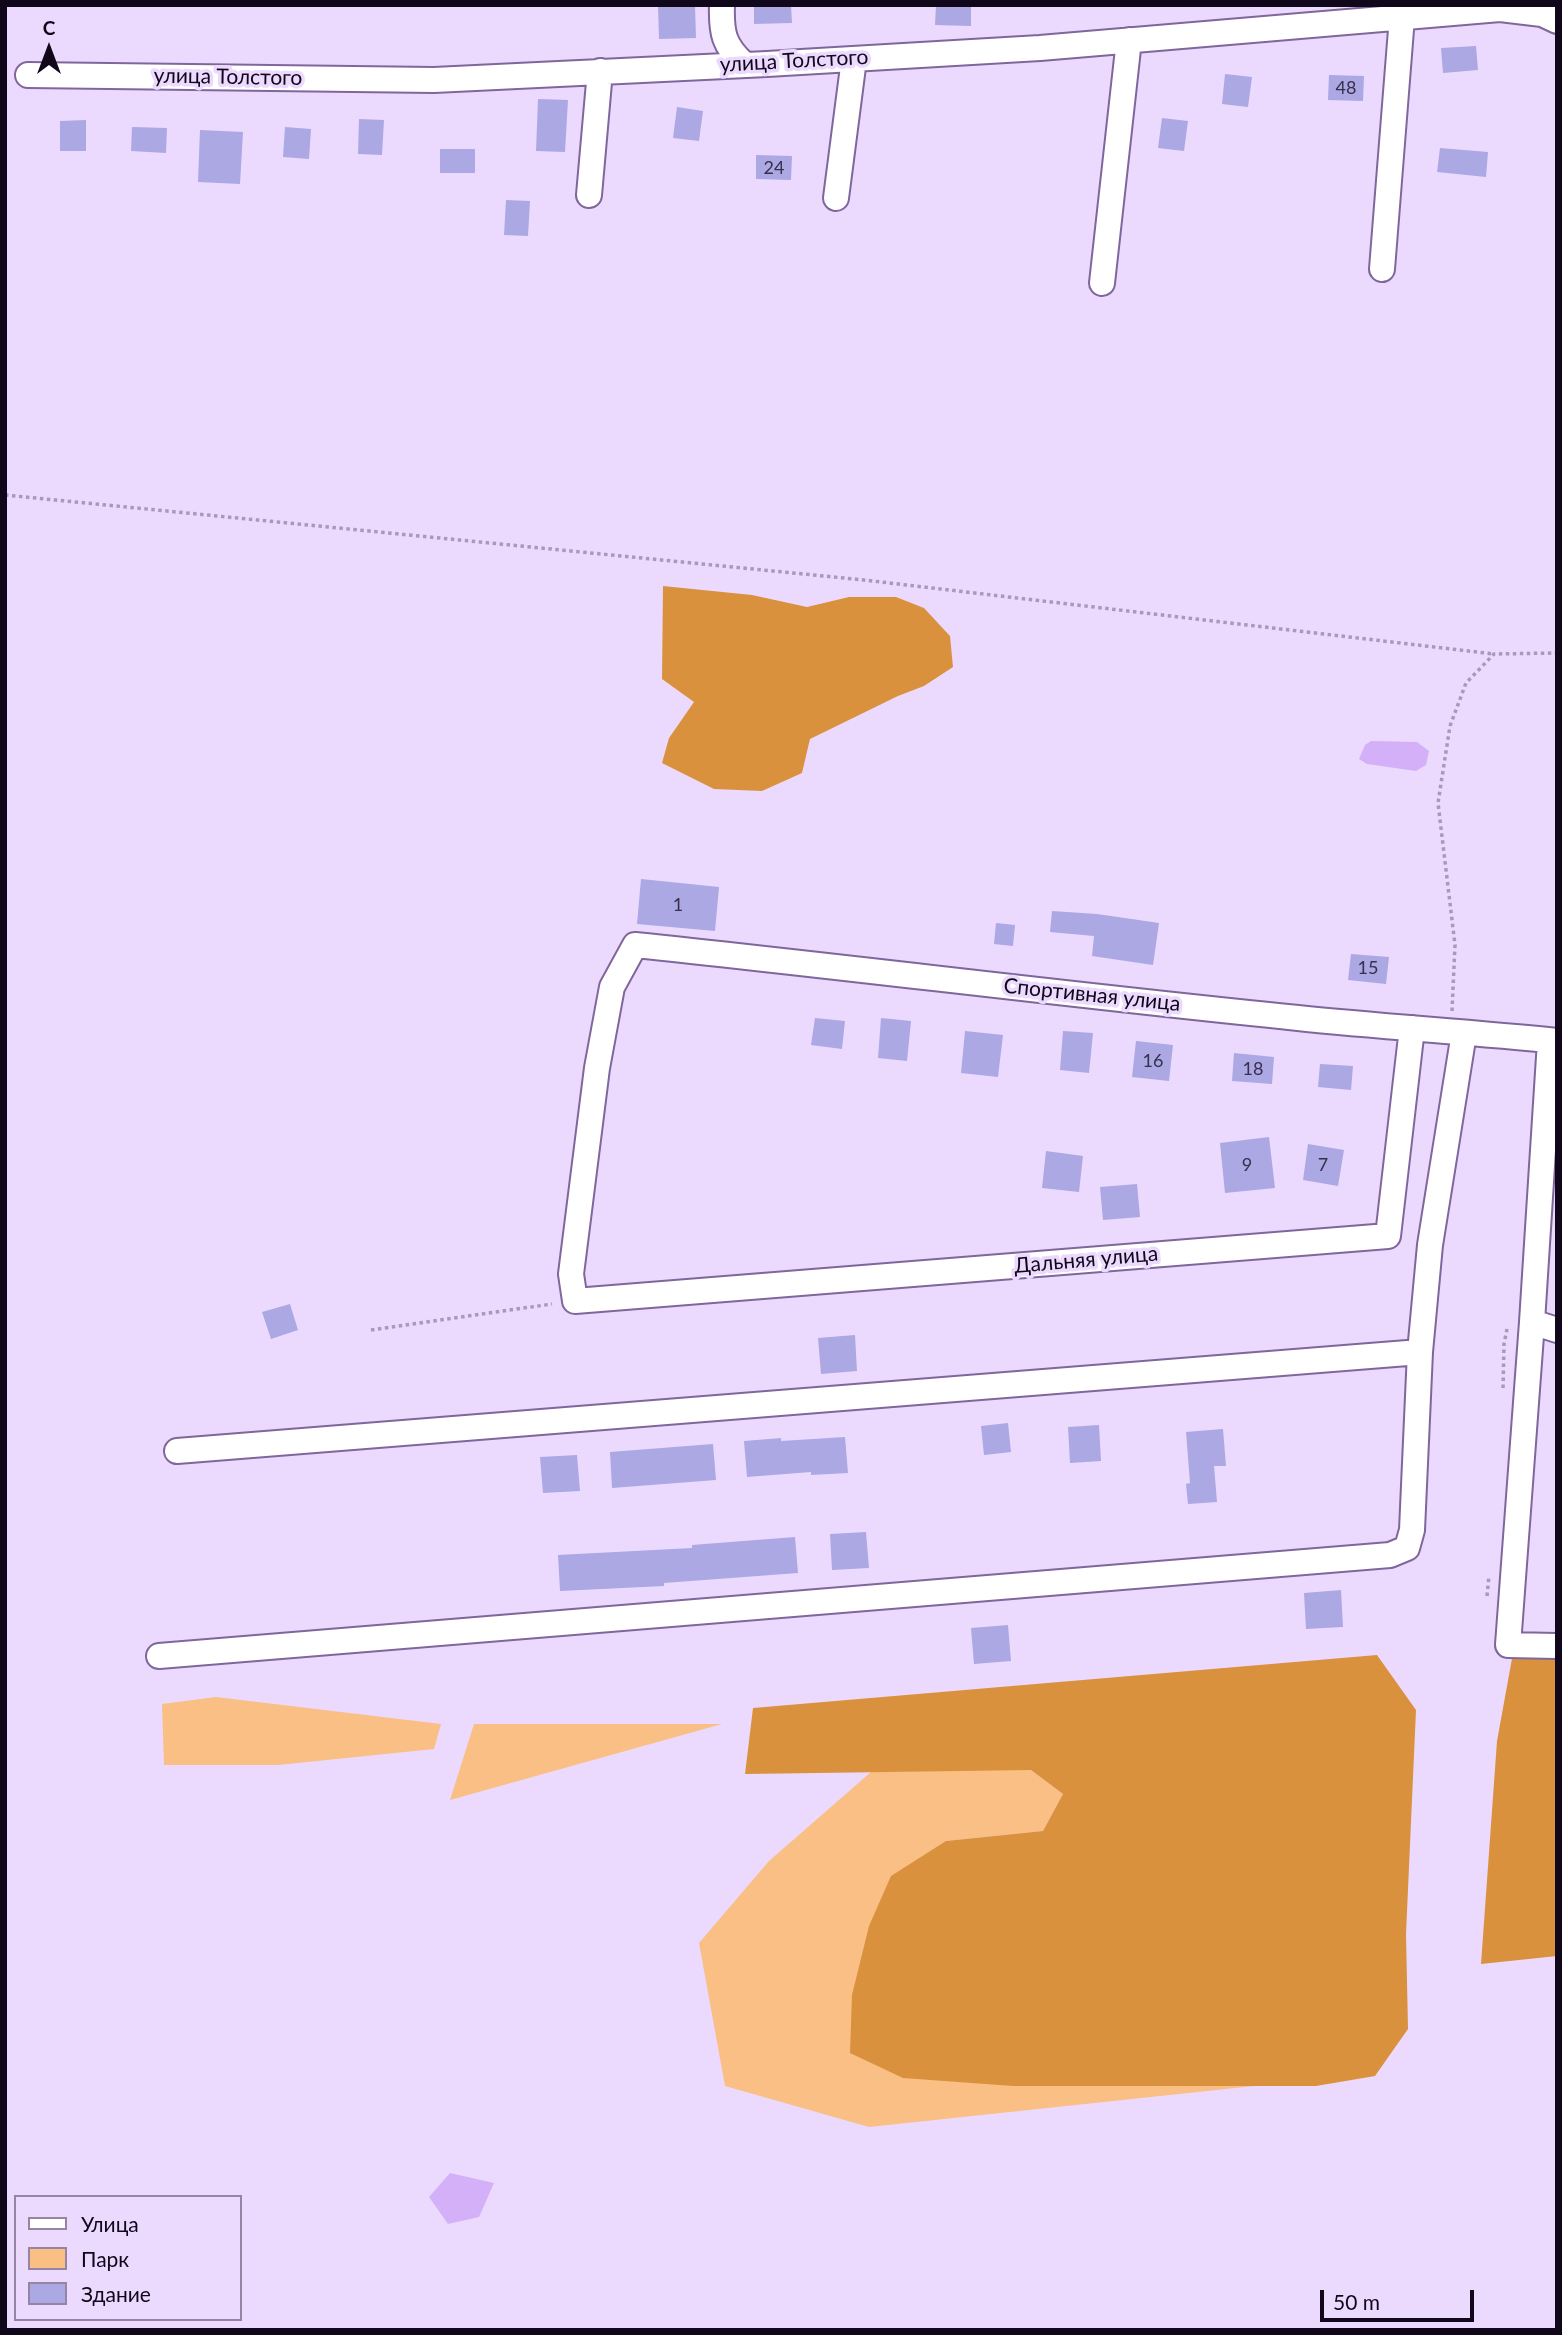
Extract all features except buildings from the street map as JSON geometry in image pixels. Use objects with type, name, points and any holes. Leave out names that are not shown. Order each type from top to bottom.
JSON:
[{"type":"street","points":[[722,5],[728,50],[744,64]]},
{"type":"street","name":"улица Толстого","points":[[28,75],[434,79],[854,58],[1129,40],[1500,9],[1542,14],[1557,21]]},
{"type":"street","points":[[1382,269],[1402,17]]},
{"type":"street","points":[[1102,283],[1129,40]]},
{"type":"street","points":[[836,198],[854,58]]},
{"type":"street","points":[[589,195],[600,71]]},
{"type":"street","name":"Спортивная улица","points":[[575,1301],[571,1274],[597,1068],[612,987],[635,945],[1298,1018],[1553,1041]]},
{"type":"street","name":"Дальняя улица","points":[[575,1301],[1388,1236],[1412,1028]]},
{"type":"street","points":[[159,1656],[1390,1555],[1408,1548],[1412,1530],[1420,1352],[1430,1245],[1457,1032]]},
{"type":"street","points":[[1553,1041],[1508,1645],[1557,1646]]},
{"type":"street","points":[[1532,1322],[1557,1330]]},
{"type":"street","points":[[177,1451],[1420,1352]]},
{"type":"path","points":[[5,495],[864,580],[1494,654],[1557,653]]},
{"type":"path","points":[[1457,1032],[1455,945],[1438,803],[1450,726],[1466,683],[1494,654]]},
{"type":"path","points":[[371,1330],[575,1301]]},
{"type":"green space","points":[[216,1697],[441,1724],[434,1749],[278,1765],[164,1765],[162,1704]]},
{"type":"green space","points":[[474,1724],[722,1724],[450,1800]]},
{"type":"green space","points":[[1031,1770],[1063,1794],[1043,1831],[946,1841],[1013,2086],[1254,2086],[869,2127],[725,2086],[699,1943],[769,1861],[871,1772]]},
{"type":"shaded area","points":[[663,586],[752,595],[807,607],[849,597],[896,597],[924,608],[950,636],[953,667],[924,686],[810,739],[802,773],[762,791],[714,789],[662,763],[669,738],[694,702],[662,679]]},
{"type":"shaded area","points":[[1371,741],[1417,742],[1429,751],[1426,765],[1416,771],[1367,764],[1359,759],[1365,745]]},
{"type":"shaded area","points":[[1557,1651],[1557,1956],[1481,1964],[1497,1741],[1513,1653]]},
{"type":"shaded area","points":[[1377,1655],[1416,1710],[1406,1934],[1408,2029],[1375,2076],[1316,2086],[1013,2086],[903,2078],[850,2053],[852,1995],[869,1926],[891,1876],[946,1841],[1043,1831],[1063,1794],[1031,1770],[745,1774],[753,1708]]},
{"type":"shaded area","points":[[450,2173],[494,2183],[479,2217],[448,2224],[429,2197]]}]
